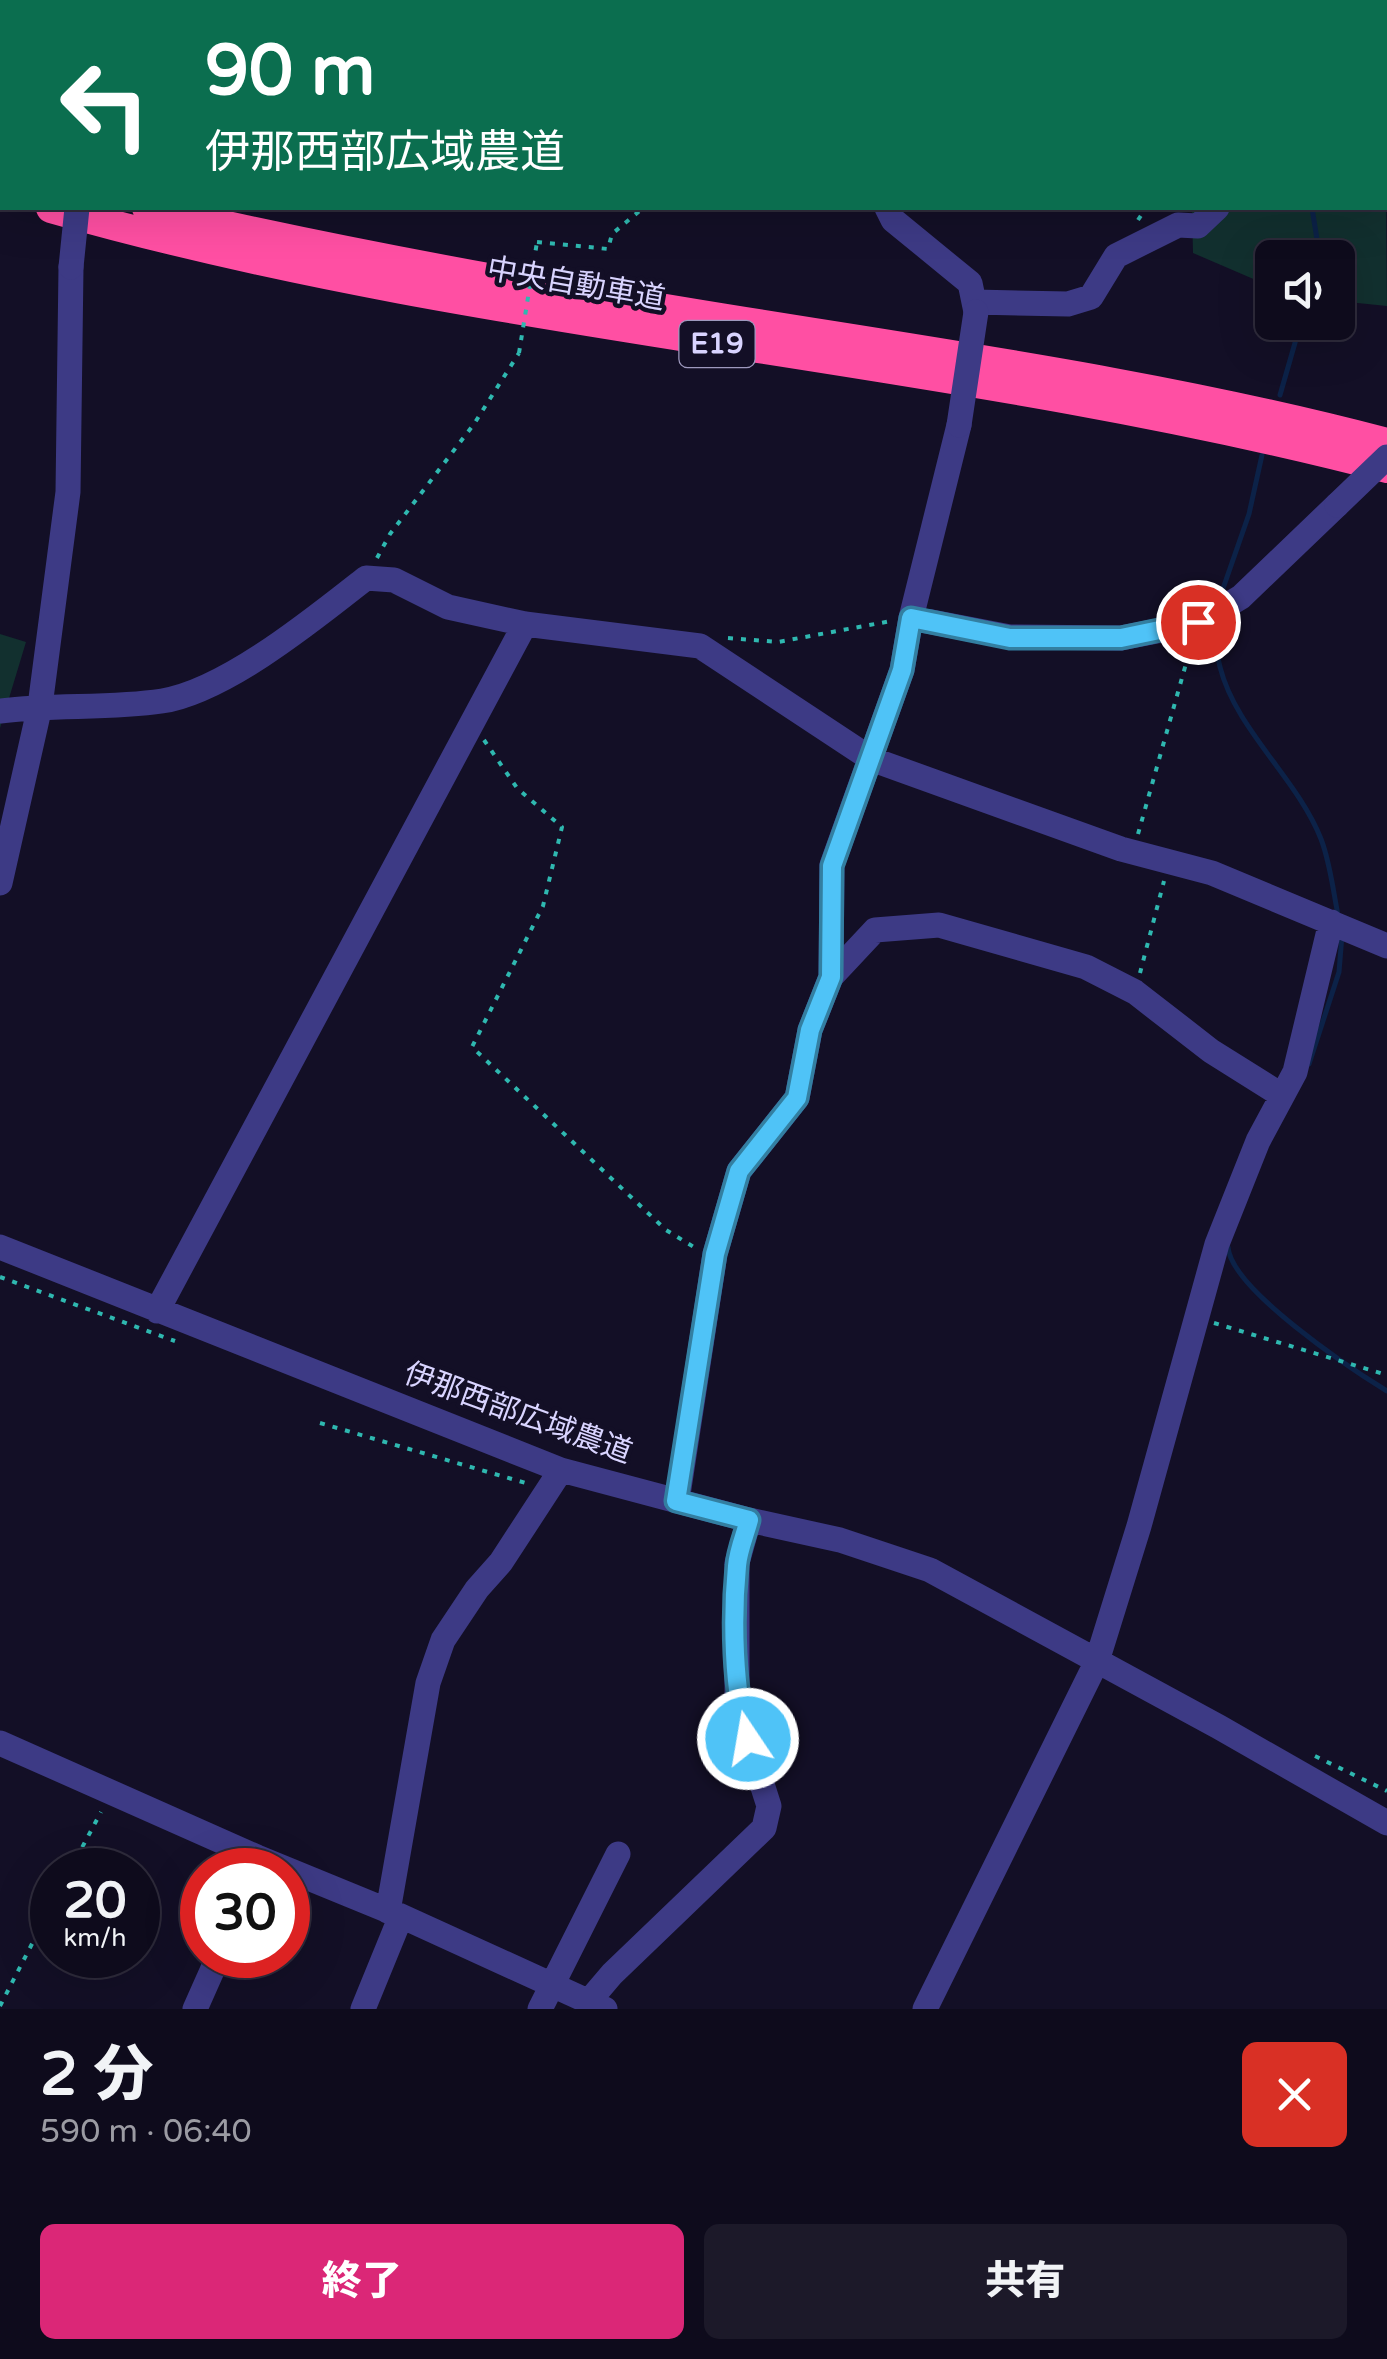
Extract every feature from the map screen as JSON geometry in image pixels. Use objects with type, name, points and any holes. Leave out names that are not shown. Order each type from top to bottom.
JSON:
[{"type":"highway","name":"中央自動車道","points":[[58,210],[282,267],[691,340],[1058,398],[1387,468]]},
{"type":"highway","name":"中央自動車道","points":[[156,210],[289,241],[446,270],[1064,374],[1387,442]]},
{"type":"street","points":[[0,884],[40,706],[68,492],[76,210]]},
{"type":"street","points":[[676,1501],[714,1260],[739,1171],[797,1098],[810,1030],[831,977],[832,866],[902,670],[911,618],[959,425],[975,307],[970,282],[893,220],[887,210]]},
{"type":"street","points":[[975,307],[1068,304],[1090,297],[1116,256],[1178,226],[1198,226],[1215,210]]},
{"type":"street","points":[[911,618],[1010,638],[1121,638],[1198,622],[1241,597],[1387,457]]},
{"type":"street","points":[[0,712],[40,706],[164,701],[206,689],[305,626],[366,578],[394,580],[448,607],[524,624],[700,646],[870,759],[1133,852],[1212,873],[1387,946]]},
{"type":"street","points":[[158,1311],[524,624]]},
{"type":"street","points":[[925,2009],[1097,1661],[1134,1544],[1217,1244],[1258,1141],[1295,1072],[1331,922]]},
{"type":"street","points":[[831,977],[876,930],[938,925],[1086,967],[1135,992],[1211,1051],[1281,1095]]},
{"type":"street","name":"伊那西部広域農道","points":[[0,1247],[555,1480],[676,1501],[840,1540],[930,1570],[1219,1726],[1387,1824]]},
{"type":"street","points":[[363,2009],[395,1914],[428,1683],[443,1640],[477,1589],[502,1562],[555,1480]]},
{"type":"street","points":[[310,1883],[395,1914],[597,2005],[612,1974],[764,1828],[769,1806],[737,1706],[737,1563],[749,1520]]},
{"type":"street","points":[[0,1744],[111,1792],[224,1848]]},
{"type":"street","points":[[540,2009],[618,1854]]},
{"type":"street","points":[[195,2009],[209,1978]]},
{"type":"path","points":[[366,578],[390,534],[474,424],[518,353],[537,242],[608,249],[612,234],[641,210]]},
{"type":"path","points":[[728,638],[778,642],[911,618]]},
{"type":"path","points":[[1133,852],[1198,622]]},
{"type":"path","points":[[472,722],[517,788],[562,828],[543,906],[472,1047],[666,1230],[714,1260]]},
{"type":"path","points":[[1135,992],[1168,862]]},
{"type":"path","points":[[0,1277],[190,1347]]},
{"type":"path","points":[[1197,1318],[1387,1375]]},
{"type":"path","points":[[320,1423],[555,1480]]},
{"type":"path","points":[[82,1848],[111,1792]]},
{"type":"path","points":[[0,2006],[30,1948]]},
{"type":"green space","points":[[1192,210],[1386,210],[1387,306],[1355,303],[1355,240],[1255,240],[1255,280],[1193,253]]},
{"type":"green space","points":[[0,634],[26,642],[0,728]]},
{"type":"waterway","points":[[1312,210],[1317,240]]},
{"type":"waterway","points":[[1280,395],[1296,340]]},
{"type":"waterway","points":[[1219,600],[1249,514],[1262,455]]},
{"type":"waterway","points":[[1218,621],[1218,656],[1228,690],[1321,839],[1338,915]]},
{"type":"waterway","points":[[1309,1064],[1339,972],[1342,935]]},
{"type":"waterway","points":[[1228,1247],[1234,1264],[1270,1305],[1322,1347],[1387,1391]]},
{"type":"route","points":[[748,1739],[737,1706],[736,1596],[737,1563],[749,1520],[676,1501],[715,1254],[739,1171],[797,1098],[810,1030],[831,977],[832,866],[902,670],[911,618],[1010,638],[1121,638],[1198,622]]}]
